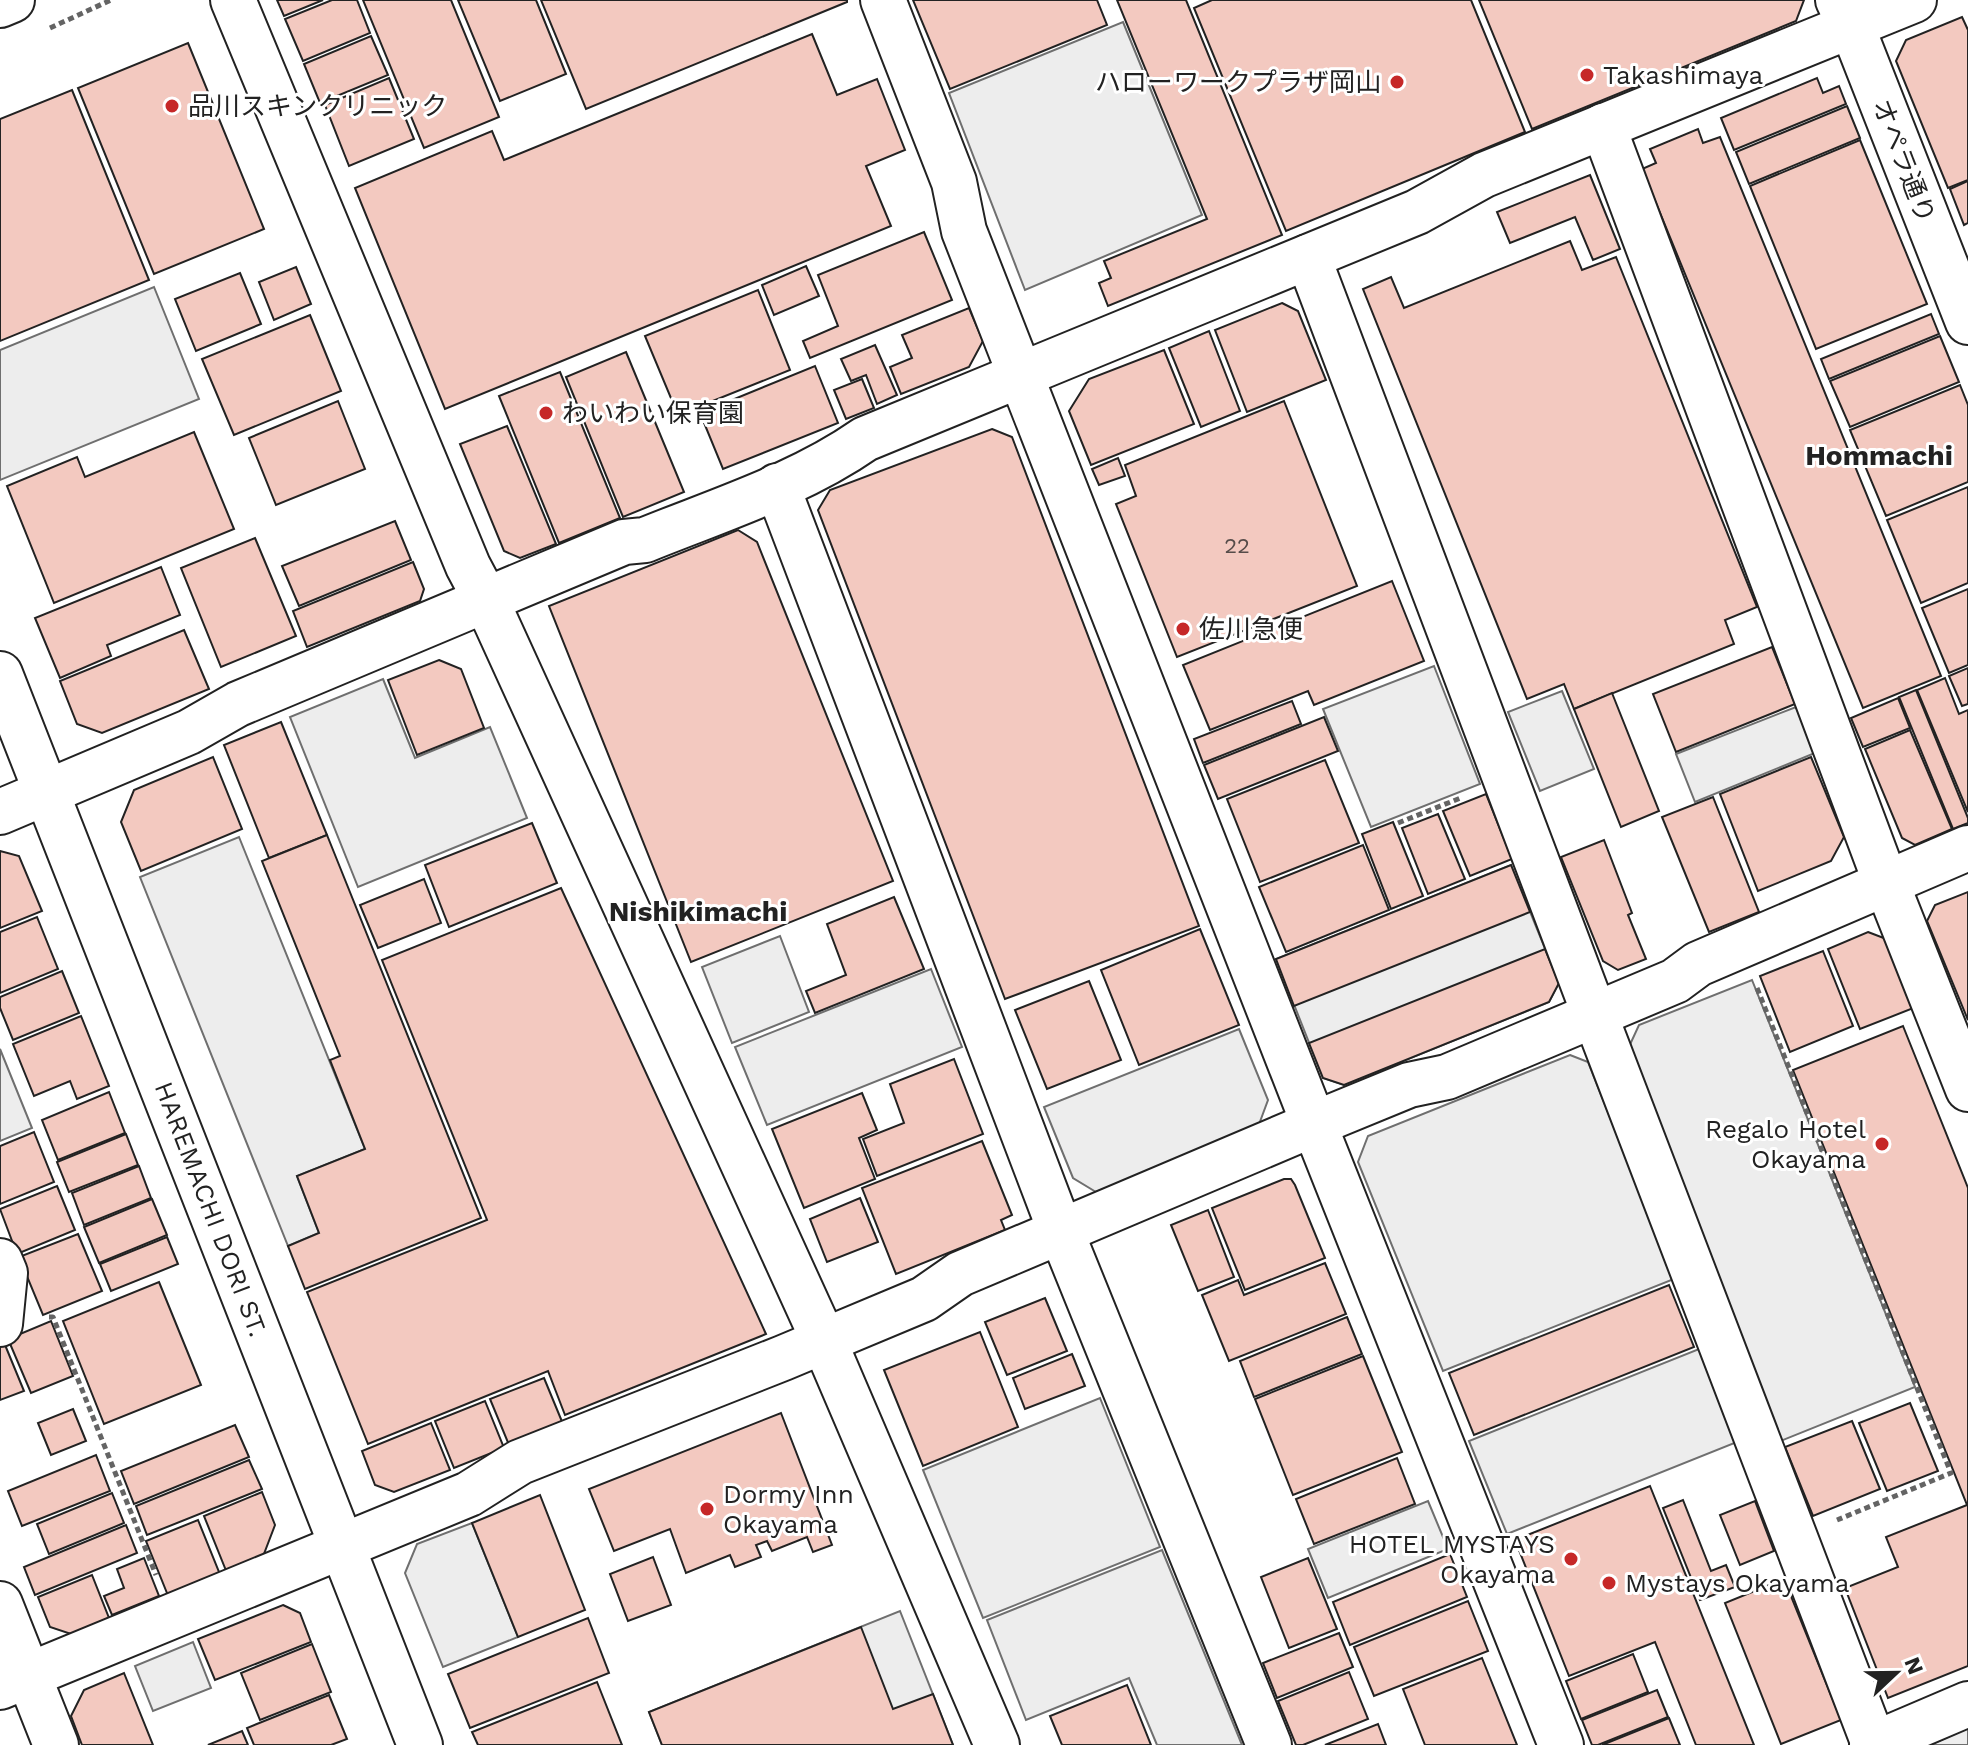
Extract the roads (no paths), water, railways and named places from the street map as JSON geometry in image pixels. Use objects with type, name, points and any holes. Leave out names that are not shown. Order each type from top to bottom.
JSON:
[{"type":"street","points":[[0,5],[12,0]]},
{"type":"street","points":[[233,0],[468,566],[824,1341],[997,1745]]},
{"type":"street","points":[[883,0],[954,182],[964,231],[1561,1745]]},
{"type":"street","points":[[0,812],[189,732],[238,704],[624,542],[645,540],[777,486],[837,459],[865,439],[1417,212],[1484,175],[1603,126],[1844,13],[1914,0]]},
{"type":"street","name":"オペラ通り","points":[[1844,13],[1968,322]]},
{"type":"street","points":[[1603,126],[1886,882],[1968,1089]]},
{"type":"street","points":[[1308,257],[1873,1745],[1968,1704]]},
{"type":"street","points":[[777,486],[1061,1232],[1269,1745]]},
{"type":"street","name":"HAREMACHI DORI ST.","points":[[0,674],[420,1745]]},
{"type":"street","points":[[14,1681],[469,1494],[520,1462],[924,1299],[960,1274],[1314,1124],[1409,1085],[1447,1077],[1675,981],[1698,964],[1968,848]]},
{"type":"street","points":[[0,1261],[5,1273],[1,1324]]},
{"type":"street","points":[[0,1604],[14,1681],[56,1745]]},
{"type":"place","name":"Takashimaya","points":[[1587,75]]},
{"type":"place","name":"ハローワークプラザ岡山","points":[[1397,82]]},
{"type":"place","name":"品川スキンクリニック","points":[[172,106]]},
{"type":"place","name":"わいわい保育園","points":[[546,413]]},
{"type":"place","name":"佐川急便","points":[[1183,629]]},
{"type":"place","name":"Regalo Hotel Okayama","points":[[1882,1144]]},
{"type":"place","name":"Dormy Inn Okayama","points":[[707,1509]]},
{"type":"place","name":"HOTEL MYSTAYS Okayama","points":[[1571,1559]]},
{"type":"place","name":"Mystays Okayama","points":[[1609,1583]]},
{"type":"district","name":"Hommachi","points":[[1879,455]]},
{"type":"district","name":"Nishikimachi","points":[[698,911]]}]
